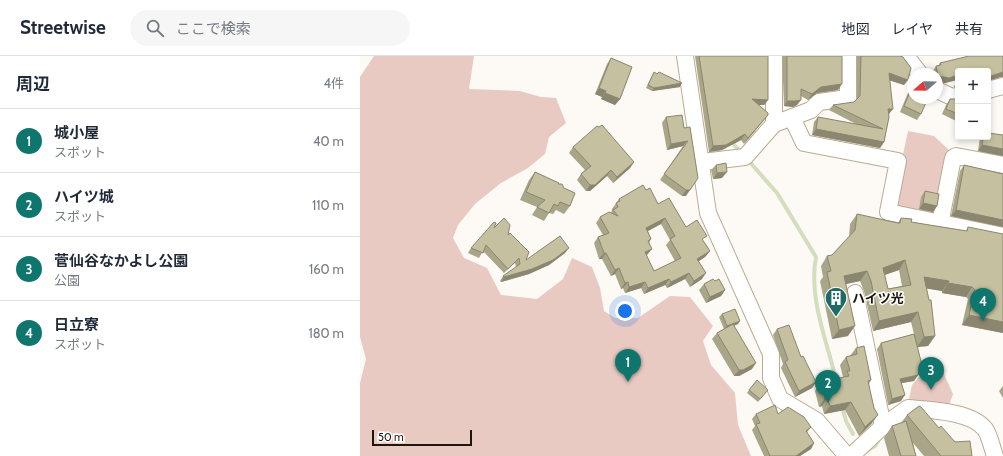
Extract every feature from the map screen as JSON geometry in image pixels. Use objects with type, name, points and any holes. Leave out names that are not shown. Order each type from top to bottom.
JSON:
[{"type":"street","points":[[685,56],[702,162],[708,213],[770,354],[771,378],[780,399],[817,421],[846,456]]},
{"type":"street","points":[[774,56],[774,124]]},
{"type":"street","points":[[702,162],[745,157],[774,124],[811,110],[819,102],[848,98],[848,56]]},
{"type":"street","points":[[906,56],[915,68]]},
{"type":"street","points":[[991,89],[1003,86]]},
{"type":"street","points":[[943,93],[952,98],[955,97]]},
{"type":"street","points":[[792,118],[804,143],[898,161],[888,212],[1003,236]]},
{"type":"street","points":[[940,224],[952,158],[956,156],[1003,165]]},
{"type":"street","points":[[855,293],[883,426]]},
{"type":"street","points":[[851,456],[883,426],[908,408],[952,414],[973,420],[986,430],[995,456]]},
{"type":"shaded area","points":[[374,56],[474,56],[469,89],[520,91],[541,97],[556,98],[566,123],[549,137],[545,154],[528,168],[501,183],[475,204],[458,225],[453,238],[464,258],[487,268],[501,295],[537,299],[563,279],[572,258],[592,267],[600,288],[604,311],[615,318],[638,318],[670,296],[690,297],[713,326],[703,341],[711,365],[735,393],[738,425],[751,456],[360,456],[360,383],[366,359],[360,337],[360,77]]},
{"type":"shaded area","points":[[908,131],[934,136],[949,150],[937,213],[930,217],[897,209],[893,202]]},
{"type":"shaded area","points":[[927,368],[942,370],[953,394],[948,408],[909,399],[912,385]]},
{"type":"building","points":[[699,56],[768,56],[768,100],[752,99],[768,113],[768,115],[748,138],[745,134],[726,145],[713,146]]},
{"type":"building","points":[[787,56],[842,56],[842,84],[821,87],[812,94],[801,89],[801,100],[787,101]]},
{"type":"building","points":[[861,56],[900,56],[903,57],[911,68],[907,68],[907,80],[889,73],[893,109],[888,109],[889,117],[884,142],[816,129],[818,117],[883,129],[833,105],[854,102],[860,96]]},
{"type":"building","points":[[969,56],[1003,56],[1003,72],[991,76],[991,68],[955,68],[955,76],[949,78],[943,77],[943,68],[936,68],[936,66],[941,65],[940,63]]},
{"type":"building","points":[[611,58],[632,67],[620,99],[605,93],[606,91],[599,88]]},
{"type":"building","points":[[654,72],[657,74],[659,72],[682,83],[654,88],[648,85]]},
{"type":"building","points":[[907,99],[907,104],[925,104],[921,114],[904,106]]},
{"type":"building","points":[[950,99],[955,99],[955,113],[946,109]]},
{"type":"building","points":[[682,115],[684,128],[690,127],[698,178],[690,190],[686,190],[664,174],[688,141],[671,144],[666,117]]},
{"type":"building","points":[[602,125],[634,162],[617,177],[611,170],[595,185],[590,185],[581,174],[591,166],[573,147],[597,126],[599,127]]},
{"type":"building","points":[[991,133],[1003,135],[1003,149],[982,145],[983,140],[991,140]]},
{"type":"building","points":[[726,163],[727,172],[717,173],[716,165]]},
{"type":"building","points":[[964,165],[1003,174],[1003,220],[956,210]]},
{"type":"building","points":[[535,172],[559,183],[558,184],[562,184],[564,188],[575,193],[570,206],[560,202],[558,206],[554,204],[549,213],[537,207],[545,200],[526,192]]},
{"type":"building","points":[[643,185],[646,190],[650,188],[658,204],[669,198],[686,227],[697,220],[707,236],[702,239],[710,251],[697,259],[706,273],[694,281],[689,273],[671,282],[669,279],[648,288],[645,282],[629,287],[628,282],[625,283],[619,268],[615,270],[606,253],[604,253],[598,237],[609,233],[600,217],[609,212],[618,216],[613,210],[618,207],[616,203],[620,201],[619,199]],"holes":[[[665,218],[675,236],[670,239],[681,258],[654,271],[645,252],[652,249],[648,241],[651,239],[646,228]]]},
{"type":"building","points":[[925,191],[939,194],[937,206],[923,203]]},
{"type":"building","points":[[857,214],[898,223],[900,223],[901,218],[912,219],[911,222],[967,231],[968,227],[1003,234],[1003,322],[969,315],[975,290],[972,287],[924,277],[929,300],[931,300],[935,336],[924,337],[918,312],[879,321],[871,281],[867,271],[844,276],[855,326],[839,330],[827,272],[831,271],[827,256],[832,255],[855,230]],"holes":[[[905,260],[911,285],[888,289],[883,268]]]},
{"type":"building","points":[[504,218],[510,225],[508,235],[510,233],[529,252],[526,260],[560,236],[569,248],[553,260],[532,269],[504,277],[503,276],[520,264],[519,258],[508,269],[486,245],[483,253],[471,248],[494,222],[496,223],[494,228]]},
{"type":"building","points":[[713,279],[715,281],[719,279],[725,290],[710,297],[704,284]]},
{"type":"building","points":[[735,309],[740,321],[727,326],[722,314]]},
{"type":"building","points":[[733,324],[756,363],[743,370],[739,370],[717,333]]},
{"type":"building","points":[[789,325],[801,357],[803,356],[816,382],[799,391],[785,362],[788,360],[777,329]]},
{"type":"building","points":[[914,334],[922,365],[918,375],[900,379],[905,395],[892,399],[881,343]]},
{"type":"building","points":[[864,346],[871,380],[868,381],[874,408],[878,415],[865,427],[851,402],[830,406],[827,398],[825,398],[821,382],[849,376],[847,371],[850,371],[846,357],[857,354],[856,348]]},
{"type":"building","points":[[757,380],[768,390],[760,399],[749,390]]},
{"type":"building","points":[[775,405],[778,414],[788,407],[804,417],[811,427],[806,431],[814,443],[796,456],[770,456],[756,424],[760,423],[756,414]]},
{"type":"building","points":[[919,406],[939,428],[941,426],[955,442],[970,441],[972,456],[941,456],[907,415]]},
{"type":"building","points":[[906,421],[916,456],[901,456],[892,426]]},
{"type":"waterway","points":[[732,140],[735,146],[742,153]]},
{"type":"waterway","points":[[748,160],[777,193],[816,257],[814,273],[817,305],[837,384]]},
{"type":"waterway","points":[[842,406],[846,421],[853,434]]},
{"type":"waterway","points":[[868,450],[875,446],[879,439]]},
{"type":"place","name":"ハイツ光","points":[[836,318]]},
{"type":"place","name":"日立寮","points":[[983,321]]},
{"type":"place","name":"城小屋","points":[[628,382]]},
{"type":"place","name":"菅仙谷なかよし公園","points":[[931,390]]},
{"type":"place","name":"ハイツ城","points":[[828,403]]}]
